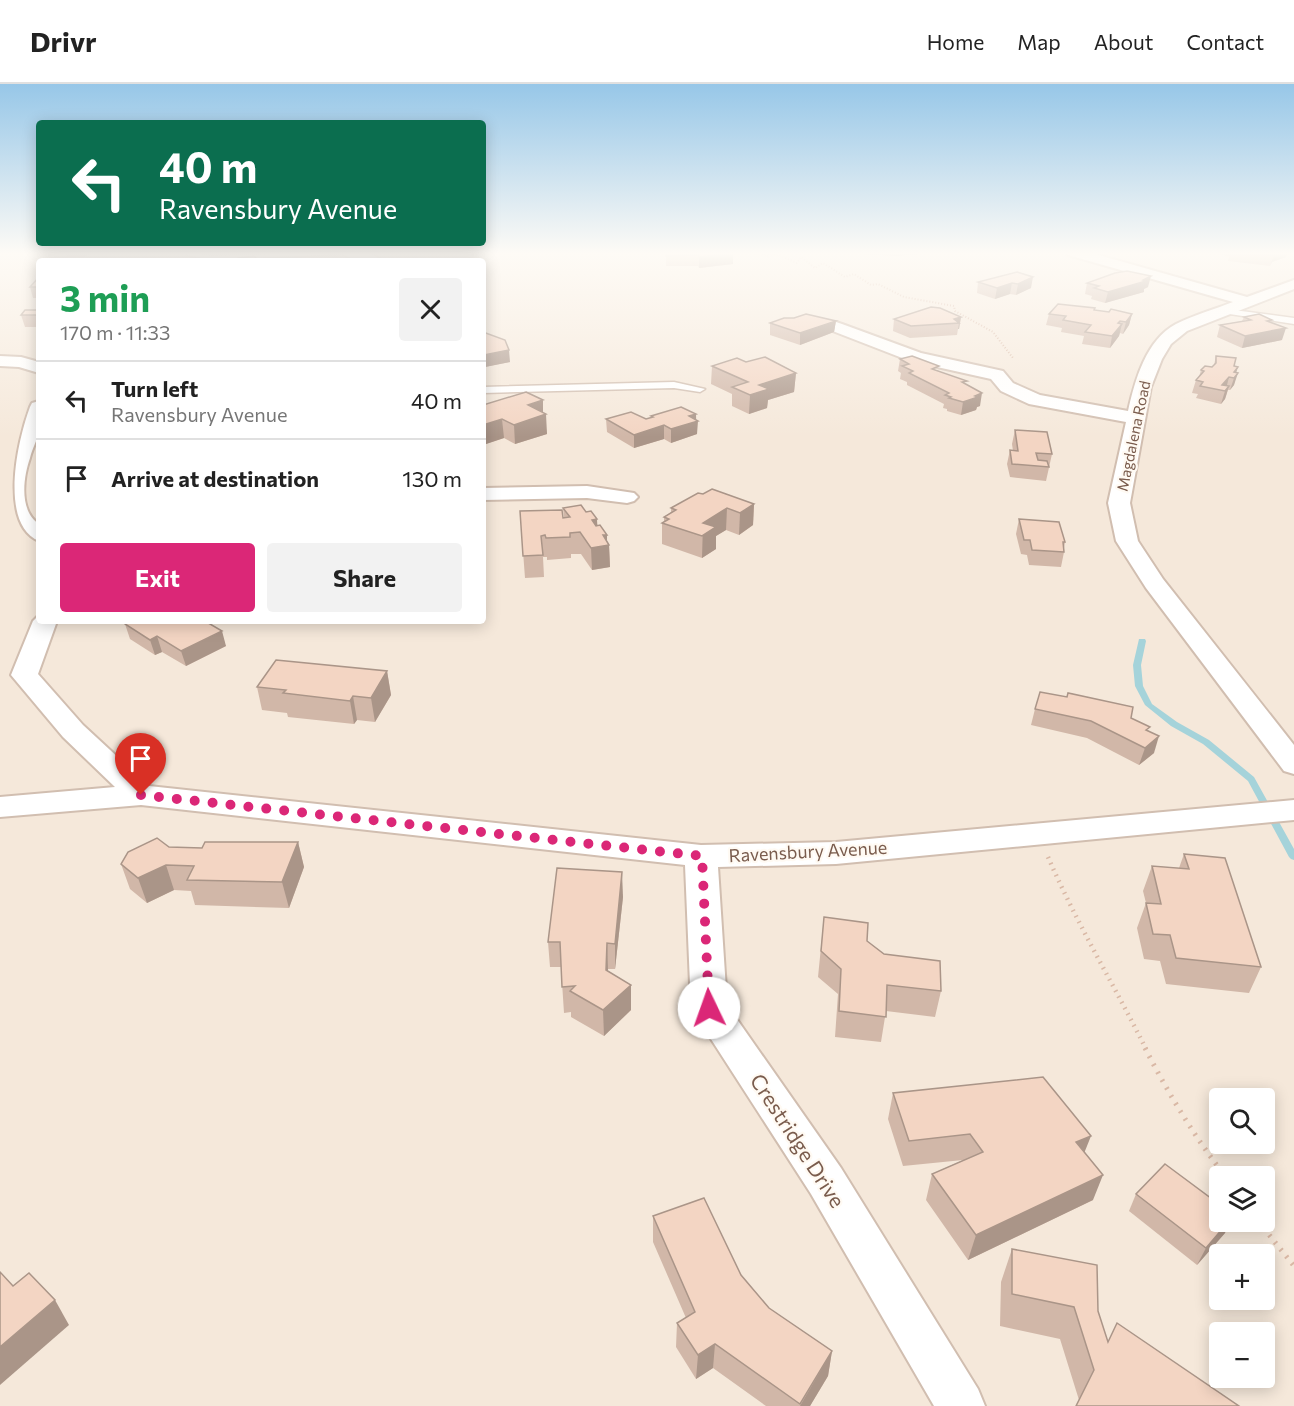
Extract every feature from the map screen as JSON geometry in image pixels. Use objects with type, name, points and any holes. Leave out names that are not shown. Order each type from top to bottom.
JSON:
[{"type":"street","name":"Magdalena Road","points":[[1219,314],[1181,328],[1166,341],[1153,359],[1142,387],[1119,502],[1127,541],[1154,583],[1294,765]]},
{"type":"street","points":[[836,327],[916,357],[997,375],[1007,387],[1035,400],[1135,418]]},
{"type":"street","points":[[0,361],[21,362],[36,367]]},
{"type":"street","points":[[36,417],[20,450],[14,495],[22,523],[36,532]]},
{"type":"street","points":[[486,494],[587,492],[627,497]]},
{"type":"street","points":[[44,624],[24,675],[73,731],[141,795]]},
{"type":"street","name":"Ravensbury Avenue","points":[[0,807],[141,795],[702,856],[836,853],[1293,810]]},
{"type":"street","name":"Crestridge Drive","points":[[702,856],[709,1008],[826,1181],[961,1406]]},
{"type":"lane","points":[[1244,314],[1294,321]]},
{"type":"lane","points":[[486,390],[674,385],[700,388]]},
{"type":"path","points":[[960,314],[993,332],[1013,358]]},
{"type":"path","points":[[1039,834],[1062,890],[1110,977],[1161,1080],[1218,1166]]},
{"type":"path","points":[[1267,1232],[1294,1266]]},
{"type":"shaded area","points":[[0,314],[36,314],[36,624],[486,624],[486,314],[1294,314],[1294,1406],[0,1406]]},
{"type":"building","points":[[806,314],[836,321],[800,333],[770,323],[784,318]]},
{"type":"building","points":[[910,314],[953,314],[961,317],[954,319],[959,323],[911,326],[894,319]]},
{"type":"building","points":[[1049,314],[1132,314],[1126,322],[1118,323],[1122,324],[1112,336],[1085,332],[1091,325],[1063,320],[1066,316]]},
{"type":"building","points":[[1259,314],[1272,320],[1267,321],[1286,328],[1245,336],[1220,325],[1251,320],[1244,317]]},
{"type":"building","points":[[486,333],[505,340],[509,350],[486,355]]},
{"type":"building","points":[[912,356],[939,366],[932,369],[967,381],[962,382],[982,393],[975,396],[978,397],[963,402],[949,398],[951,397],[945,395],[949,393],[909,373],[913,371],[902,366],[909,364],[900,359]]},
{"type":"building","points":[[1216,356],[1236,358],[1234,366],[1238,367],[1234,372],[1238,373],[1234,378],[1229,377],[1222,385],[1229,386],[1225,391],[1200,386],[1203,382],[1196,380],[1204,371],[1201,370],[1205,366],[1212,367],[1216,363]]},
{"type":"building","points":[[765,357],[796,373],[759,385],[769,389],[750,395],[732,387],[748,382],[712,366],[737,358],[746,362]]},
{"type":"building","points":[[526,392],[543,400],[528,405],[546,414],[514,425],[502,419],[486,424],[486,404]]},
{"type":"building","points":[[681,407],[696,414],[689,416],[698,421],[671,429],[664,425],[634,435],[606,419],[631,412],[646,419]]},
{"type":"building","points":[[1015,430],[1047,432],[1052,454],[1036,453],[1038,460],[1047,461],[1049,467],[1012,464],[1010,450],[1018,451]]},
{"type":"building","points":[[712,489],[754,504],[740,513],[727,508],[703,523],[716,527],[702,536],[662,523],[669,519],[664,517],[676,510],[671,508],[698,493],[703,494]]},
{"type":"building","points":[[581,505],[586,512],[591,511],[597,519],[592,520],[596,526],[600,525],[607,535],[603,535],[609,545],[591,548],[580,532],[570,533],[570,537],[546,538],[545,535],[541,536],[543,555],[523,556],[520,511],[562,510],[563,518],[570,517],[563,508]]},
{"type":"building","points":[[1019,519],[1059,522],[1065,542],[1063,542],[1064,552],[1032,550],[1030,540],[1024,540]]},
{"type":"building","points":[[125,624],[210,624],[222,631],[181,651],[157,636],[150,640]]},
{"type":"building","points":[[276,660],[387,671],[371,698],[353,696],[350,701],[283,693],[286,690],[257,687]]},
{"type":"building","points":[[1040,692],[1067,697],[1068,693],[1133,707],[1131,718],[1150,727],[1146,730],[1159,736],[1145,748],[1091,721],[1035,709]]},
{"type":"building","points":[[157,838],[169,847],[202,848],[205,842],[298,842],[282,882],[187,880],[194,866],[166,865],[138,878],[121,864],[128,852]]},
{"type":"building","points":[[1184,854],[1225,858],[1261,967],[1176,958],[1170,935],[1153,934],[1146,903],[1161,904],[1152,866],[1189,869]]},
{"type":"building","points":[[557,868],[622,872],[615,944],[607,943],[606,970],[631,985],[603,1010],[570,991],[575,986],[562,987],[560,942],[548,942]]},
{"type":"building","points":[[824,917],[868,923],[867,941],[884,954],[940,961],[941,991],[887,985],[886,1017],[839,1011],[841,969],[821,951]]},
{"type":"building","points":[[1043,1077],[1091,1136],[1076,1142],[1103,1175],[976,1235],[932,1174],[983,1152],[970,1134],[909,1141],[893,1093]]},
{"type":"building","points":[[1165,1164],[1209,1197],[1209,1232],[1220,1232],[1206,1248],[1136,1194]]},
{"type":"building","points":[[704,1198],[741,1275],[769,1308],[832,1351],[800,1404],[715,1344],[698,1355],[677,1323],[695,1312],[653,1216]]},
{"type":"building","points":[[1012,1249],[1097,1265],[1098,1311],[1108,1342],[1117,1323],[1209,1386],[1209,1388],[1213,1388],[1239,1406],[1076,1406],[1094,1370],[1074,1307],[1012,1294]]},
{"type":"building","points":[[0,1272],[13,1286],[29,1273],[55,1300],[0,1347]]},
{"type":"waterway","points":[[1142,641],[1137,665],[1139,686],[1149,705],[1174,724],[1206,742],[1251,779],[1294,857]]},
{"type":"route","points":[[141,795],[702,856],[709,1008]]}]
